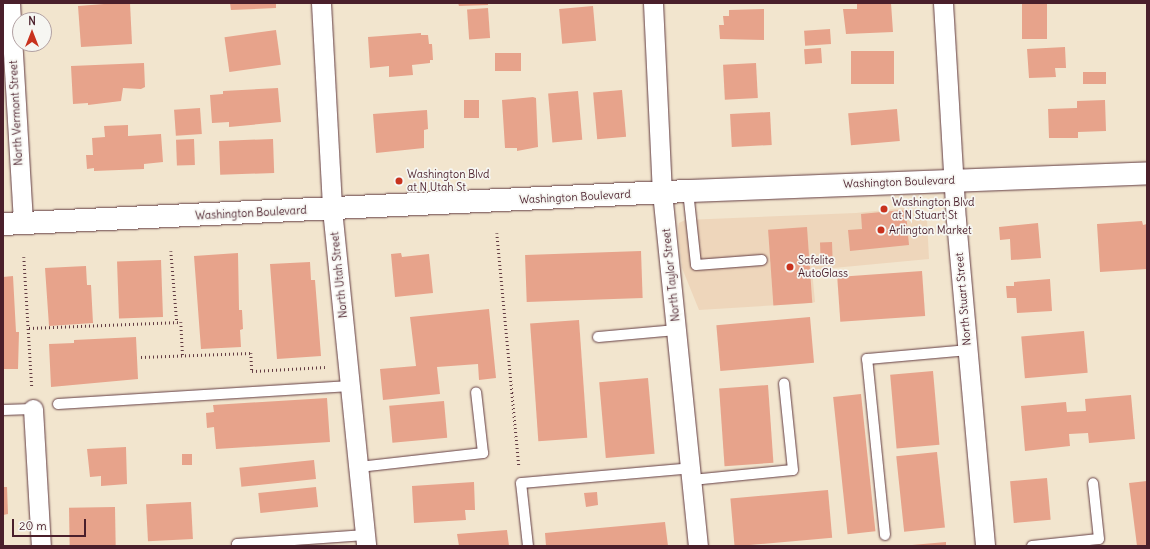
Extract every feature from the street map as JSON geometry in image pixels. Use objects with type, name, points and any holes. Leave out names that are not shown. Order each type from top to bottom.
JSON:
[{"type":"main road","name":"Washington Boulevard","points":[[13,224],[662,192],[1147,173]]},
{"type":"street","name":"North Vermont Street","points":[[10,3],[13,224]]},
{"type":"street","name":"North Utah Street","points":[[321,3],[332,209],[366,541]]},
{"type":"street","name":"North Taylor Street","points":[[653,3],[662,192],[698,546]]},
{"type":"street","name":"North Stuart Street","points":[[943,3],[953,180],[985,546]]},
{"type":"street","points":[[33,409],[41,546]]},
{"type":"lane","points":[[688,191],[696,265],[762,260]]},
{"type":"lane","points":[[598,337],[677,330]]},
{"type":"lane","points":[[884,535],[867,359],[967,350]]},
{"type":"lane","points":[[528,546],[521,483],[793,470],[784,382]]},
{"type":"lane","points":[[58,404],[350,386]]},
{"type":"lane","points":[[358,467],[483,454],[476,392]]},
{"type":"lane","points":[[3,410],[33,409]]},
{"type":"lane","points":[[1032,546],[1098,539],[1093,483]]},
{"type":"lane","points":[[238,546],[237,544],[366,541]]},
{"type":"path","points":[[497,233],[521,483]]},
{"type":"path","points":[[171,251],[177,323]]},
{"type":"path","points":[[24,257],[33,409]]},
{"type":"path","points":[[28,328],[181,322],[183,355]]},
{"type":"path","points":[[141,357],[183,355],[183,357],[251,353],[252,371],[325,367]]},
{"type":"shaded area","points":[[904,208],[922,212],[927,220],[929,259],[812,270],[815,302],[812,303],[699,310],[682,268],[678,229],[679,223],[685,220],[856,213]]},
{"type":"building","points":[[130,3],[132,44],[81,47],[78,6]]},
{"type":"building","points":[[230,3],[276,3],[276,8],[231,10]]},
{"type":"building","points":[[458,3],[488,3],[488,5],[459,6]]},
{"type":"building","points":[[857,3],[891,3],[893,32],[846,34],[843,9],[857,9]]},
{"type":"building","points":[[1022,3],[1047,3],[1047,39],[1022,39]]},
{"type":"building","points":[[593,6],[596,41],[562,44],[559,9]]},
{"type":"building","points":[[488,8],[490,38],[469,39],[467,9]]},
{"type":"building","points":[[764,9],[764,40],[720,39],[719,25],[724,25],[723,16],[729,16],[729,10]]},
{"type":"building","points":[[830,29],[831,44],[805,46],[804,31]]},
{"type":"building","points":[[276,30],[281,65],[229,72],[225,37]]},
{"type":"building","points":[[421,33],[421,35],[428,35],[429,44],[432,44],[433,60],[430,60],[430,63],[412,65],[413,75],[389,77],[389,66],[370,68],[368,37]]},
{"type":"building","points":[[1065,47],[1066,68],[1055,68],[1056,77],[1029,78],[1027,49]]},
{"type":"building","points":[[821,48],[822,63],[805,64],[804,49]]},
{"type":"building","points":[[851,51],[894,51],[894,84],[851,84]]},
{"type":"building","points":[[495,53],[521,53],[521,71],[495,71]]},
{"type":"building","points":[[144,63],[145,87],[141,89],[123,88],[121,101],[88,105],[88,103],[73,104],[71,66]]},
{"type":"building","points":[[756,63],[758,98],[725,100],[723,65]]},
{"type":"building","points":[[1083,72],[1106,72],[1106,84],[1083,84]]},
{"type":"building","points":[[278,88],[281,122],[229,127],[229,122],[212,123],[210,95],[223,94],[223,91]]},
{"type":"building","points":[[622,90],[626,137],[597,139],[593,93]]},
{"type":"building","points":[[578,91],[582,140],[552,142],[548,94]]},
{"type":"building","points":[[536,98],[538,147],[517,151],[517,148],[505,148],[502,100]]},
{"type":"building","points":[[464,100],[479,100],[479,118],[464,118]]},
{"type":"building","points":[[1105,100],[1106,131],[1078,132],[1078,138],[1049,138],[1048,109],[1077,108],[1077,101]]},
{"type":"building","points":[[200,108],[202,134],[176,136],[174,110]]},
{"type":"building","points":[[897,109],[900,141],[851,145],[848,113]]},
{"type":"building","points":[[427,110],[428,129],[424,130],[424,148],[376,153],[373,114]]},
{"type":"building","points":[[770,112],[772,145],[732,147],[730,114]]},
{"type":"building","points":[[128,125],[128,136],[161,134],[163,162],[144,164],[144,169],[94,171],[94,168],[87,169],[86,155],[93,155],[92,138],[105,137],[104,126]]},
{"type":"building","points":[[194,139],[195,165],[177,166],[176,140]]},
{"type":"building","points":[[273,139],[274,173],[220,175],[219,141]]},
{"type":"building","name":"Arlington Market","points":[[902,210],[906,213],[909,245],[850,251],[848,230],[862,229],[861,214]]},
{"type":"building","points":[[1142,221],[1143,225],[1147,224],[1147,269],[1100,272],[1097,224]]},
{"type":"building","points":[[1038,223],[1041,258],[1011,260],[1010,239],[1000,240],[999,227]]},
{"type":"building","name":"Safelite AutoGlass","points":[[807,227],[812,303],[773,306],[768,230]]},
{"type":"building","points":[[820,242],[832,242],[833,265],[821,265]]},
{"type":"building","points":[[641,251],[643,298],[527,302],[525,255]]},
{"type":"building","points":[[238,253],[239,310],[242,310],[243,329],[240,330],[241,347],[201,349],[194,256]]},
{"type":"building","points":[[401,253],[402,257],[429,254],[433,293],[395,297],[391,254]]},
{"type":"building","points":[[161,260],[163,317],[119,319],[117,262]]},
{"type":"building","points":[[310,262],[311,280],[315,280],[321,356],[277,359],[270,264]]},
{"type":"building","points":[[86,266],[87,285],[91,285],[93,323],[49,326],[45,268]]},
{"type":"building","points":[[922,271],[925,316],[840,322],[837,277]]},
{"type":"building","points":[[13,276],[16,332],[19,332],[18,369],[3,369],[3,277]]},
{"type":"building","points":[[1050,279],[1052,311],[1017,313],[1016,298],[1007,298],[1006,286],[1014,286],[1014,282]]},
{"type":"building","points":[[489,309],[496,378],[479,380],[478,364],[437,367],[440,394],[383,400],[380,369],[416,366],[410,317]]},
{"type":"building","points":[[810,317],[814,363],[720,371],[716,325]]},
{"type":"building","points":[[579,320],[587,438],[538,441],[530,323]]},
{"type":"building","points":[[1084,331],[1088,373],[1025,378],[1021,336]]},
{"type":"building","points":[[136,337],[138,379],[51,387],[49,344],[74,343],[74,340]]},
{"type":"building","points":[[933,371],[939,445],[897,448],[890,375]]},
{"type":"building","points":[[648,378],[655,454],[606,458],[599,382]]},
{"type":"building","points":[[768,385],[773,463],[725,466],[719,388]]},
{"type":"building","points":[[861,394],[875,531],[848,534],[833,397]]},
{"type":"building","points":[[1131,395],[1135,439],[1089,443],[1088,433],[1069,434],[1070,446],[1025,451],[1021,406],[1066,402],[1067,412],[1086,411],[1085,399]]},
{"type":"building","points":[[327,398],[330,442],[216,449],[214,427],[207,428],[206,413],[214,412],[213,405]]},
{"type":"building","points":[[444,401],[447,438],[392,443],[389,406]]},
{"type":"building","points":[[126,447],[127,484],[101,486],[101,476],[90,477],[87,449]]},
{"type":"building","points":[[937,452],[945,528],[904,532],[896,456]]},
{"type":"building","points":[[182,454],[192,454],[192,465],[182,465]]},
{"type":"building","points":[[314,460],[316,479],[241,487],[239,468]]},
{"type":"building","points":[[1047,478],[1051,520],[1014,523],[1010,481]]},
{"type":"building","points":[[1147,481],[1147,546],[1137,546],[1129,483]]},
{"type":"building","points":[[474,482],[475,510],[465,510],[466,520],[414,523],[412,486]]},
{"type":"building","points":[[3,487],[7,487],[8,514],[3,515]]},
{"type":"building","points":[[316,487],[318,507],[260,513],[258,493]]},
{"type":"building","points":[[828,490],[832,538],[735,546],[730,499]]},
{"type":"building","points":[[597,492],[598,505],[586,507],[584,493]]},
{"type":"building","points":[[191,502],[193,539],[148,541],[146,504]]},
{"type":"building","points":[[115,507],[116,546],[70,546],[69,508]]},
{"type":"building","points":[[665,522],[668,546],[546,546],[545,533]]},
{"type":"building","points":[[507,530],[509,546],[459,546],[457,534]]},
{"type":"building","points":[[946,542],[946,546],[912,546],[912,545]]},
{"type":"place","name":"Washington Blvd at N Utah St","points":[[399,181]]},
{"type":"place","name":"Washington Blvd at N Stuart St","points":[[884,209]]},
{"type":"place","name":"Arlington Market","points":[[881,230]]},
{"type":"place","name":"Safelite AutoGlass","points":[[790,267]]}]
